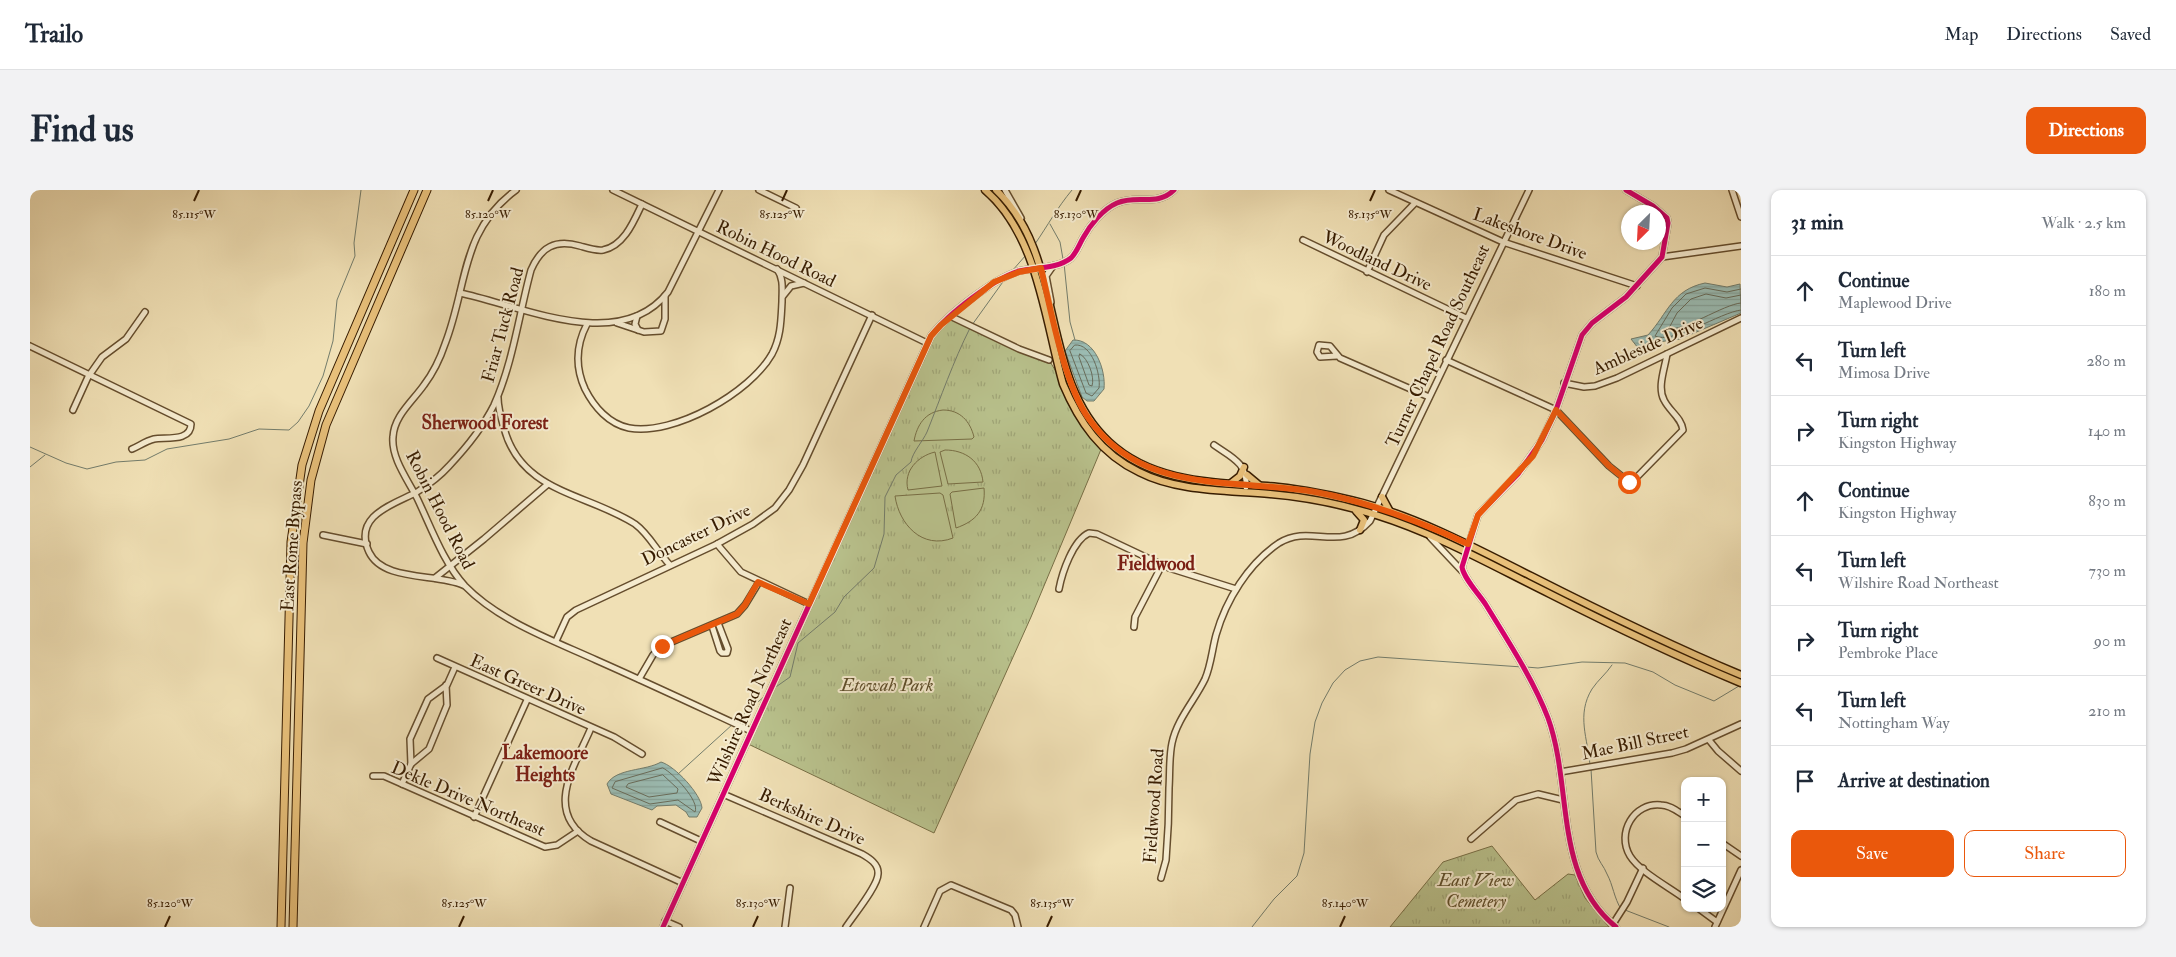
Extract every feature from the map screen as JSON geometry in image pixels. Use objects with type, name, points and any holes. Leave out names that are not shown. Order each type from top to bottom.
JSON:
[{"type":"highway","name":"East Rome Bypass","points":[[281,927],[291,551],[298,486],[307,445],[318,411],[414,190]]},
{"type":"highway","name":"East Rome Bypass","points":[[294,927],[303,543],[310,487],[322,439],[336,399],[427,190]]},
{"type":"main road","points":[[985,190],[1006,214],[1028,252],[1068,397],[1085,427],[1104,448],[1131,468],[1161,481],[1186,487],[1299,498],[1374,514],[1466,552],[1651,645],[1741,684]]},
{"type":"main road","points":[[996,190],[1026,230],[1035,251],[1076,396],[1089,419],[1106,439],[1134,460],[1158,472],[1191,479],[1314,492],[1392,512],[1468,544],[1646,634],[1741,675]]},
{"type":"main road","points":[[1231,483],[1240,476],[1244,467]]},
{"type":"main road","points":[[1247,475],[1260,486]]},
{"type":"main road","points":[[1382,497],[1384,503],[1392,512]]},
{"type":"main road","points":[[1353,508],[1363,518],[1364,525],[1360,530]]},
{"type":"street","name":"Robin Hood Road","points":[[516,190],[493,210],[482,225],[471,249],[448,337],[438,361],[394,428],[393,448],[451,565],[466,586],[496,610],[556,641],[751,731]]},
{"type":"street","name":"Robin Hood Road","points":[[613,190],[872,314],[928,343]]},
{"type":"street","points":[[460,293],[587,324],[617,323],[637,316],[665,296],[679,274],[719,190]]},
{"type":"street","points":[[759,190],[796,208]]},
{"type":"street","points":[[1004,190],[1020,215],[1026,230]]},
{"type":"street","name":"Wilshire Road Northeast","points":[[662,927],[935,331],[994,282],[1006,276],[1066,261],[1074,254],[1090,228],[1114,204],[1128,200],[1157,200],[1174,190]]},
{"type":"street","name":"Lakeshore Drive","points":[[1389,190],[1503,242],[1637,286]]},
{"type":"street","name":"Turner Chapel Road Southeast","points":[[1374,514],[1466,318],[1529,190]]},
{"type":"street","points":[[1463,572],[1462,565],[1478,515],[1533,456],[1556,410],[1582,335],[1589,326],[1637,286],[1662,257],[1668,223],[1667,218],[1653,206],[1626,190]]},
{"type":"street","points":[[1732,190],[1741,218]]},
{"type":"street","points":[[1367,272],[1384,235],[1415,203]]},
{"type":"street","name":"Friar Tuck Road","points":[[367,544],[368,529],[376,513],[402,497],[414,493],[449,466],[470,441],[489,413],[498,394],[531,270],[538,255],[546,247],[562,243],[593,250],[609,248],[625,234],[642,204]]},
{"type":"street","name":"Woodland Drive","points":[[1303,240],[1466,318]]},
{"type":"street","points":[[1662,257],[1741,246]]},
{"type":"street","points":[[1053,314],[1046,276],[1055,264]]},
{"type":"street","points":[[587,324],[579,341],[578,354],[581,380],[592,401],[606,417],[629,428],[649,428],[678,421],[715,404],[753,377],[765,363],[775,347],[781,323],[782,280],[777,269]]},
{"type":"street","points":[[782,300],[785,292],[791,286],[805,282]]},
{"type":"street","points":[[617,323],[653,333],[661,331],[665,319],[665,296]]},
{"type":"street","points":[[73,410],[90,374],[102,358],[126,339],[145,312]]},
{"type":"street","name":"Doncaster Drive","points":[[556,641],[561,627],[570,613],[717,544],[769,514],[789,490],[803,465],[872,314]]},
{"type":"street","points":[[637,316],[635,324],[638,330]]},
{"type":"street","points":[[952,317],[1019,349],[1049,360]]},
{"type":"street","name":"Ambleside Drive","points":[[1564,383],[1584,387],[1595,386],[1741,318]]},
{"type":"street","points":[[30,346],[191,424],[189,431],[182,436],[156,439],[132,449]]},
{"type":"street","points":[[1446,360],[1556,410],[1624,480],[1633,481],[1683,430],[1682,422],[1663,400],[1660,390],[1667,354]]},
{"type":"street","points":[[1337,356],[1429,397]]},
{"type":"street","points":[[498,394],[500,413],[509,446],[526,469],[548,484],[622,516],[646,534],[670,565]]},
{"type":"street","name":"Friar Tuck Road","points":[[489,413],[494,411],[500,413]]},
{"type":"street","points":[[1214,445],[1236,459],[1244,467],[1247,475],[1246,492]]},
{"type":"street","points":[[435,578],[548,484]]},
{"type":"street","name":"Fieldwood Road","points":[[1161,878],[1167,852],[1172,744],[1189,703],[1207,673],[1220,623],[1236,589],[1266,554],[1286,539],[1303,535],[1338,539],[1349,537],[1360,530],[1374,514]]},
{"type":"street","points":[[1059,589],[1065,566],[1079,541],[1089,533],[1097,534],[1162,565],[1236,589]]},
{"type":"street","points":[[1426,534],[1444,549],[1463,572],[1493,617],[1544,708],[1552,733],[1580,879],[1596,906],[1614,926],[1643,868]]},
{"type":"street","points":[[323,535],[367,544],[371,555],[400,573],[435,578],[466,586]]},
{"type":"street","points":[[717,544],[735,567],[758,582],[809,604]]},
{"type":"street","points":[[1134,627],[1135,617],[1162,565]]},
{"type":"street","points":[[638,679],[652,655],[662,646],[712,626],[740,610],[758,582]]},
{"type":"street","points":[[712,626],[720,651],[727,653],[728,648],[718,623]]},
{"type":"street","name":"East Greer Drive","points":[[437,658],[527,700],[614,737],[642,754]]},
{"type":"street","points":[[402,784],[411,764],[429,749],[447,705],[446,685],[454,666]]},
{"type":"street","points":[[411,764],[410,739],[428,699],[446,685]]},
{"type":"street","points":[[474,817],[527,700]]},
{"type":"street","name":"Mae Bill Street","points":[[1560,772],[1672,753],[1709,740],[1741,724]]},
{"type":"street","points":[[591,728],[565,792],[565,810],[578,831],[591,841],[683,883]]},
{"type":"street","points":[[1709,740],[1718,751],[1741,771]]},
{"type":"street","name":"Dekle Drive Northeast","points":[[373,776],[384,776],[545,847],[557,845],[578,831]]},
{"type":"street","name":"Berkshire Drive","points":[[723,794],[862,854],[874,863],[878,871],[876,880],[846,927]]},
{"type":"street","points":[[1471,839],[1516,800],[1538,794],[1564,800]]},
{"type":"street","points":[[1681,813],[1672,807],[1656,804],[1640,810],[1630,820],[1625,832],[1627,848],[1633,860],[1681,895]]},
{"type":"street","points":[[660,822],[701,841]]},
{"type":"street","points":[[1726,846],[1741,856]]},
{"type":"street","points":[[1702,912],[1716,924],[1741,870]]},
{"type":"street","points":[[924,927],[938,894],[944,887],[955,886],[1011,910],[1015,915],[1018,927]]},
{"type":"street","points":[[785,927],[790,888]]},
{"type":"street","points":[[665,921],[679,927]]},
{"type":"green space","name":"Etowah Park","points":[[952,317],[1049,360],[1102,447],[1031,617],[934,833],[746,743],[931,336]]},
{"type":"green space","points":[[943,410],[959,414],[967,421],[974,437],[972,439],[914,441],[917,430],[923,420],[931,413]]},
{"type":"green space","points":[[945,450],[959,452],[971,458],[979,468],[983,482],[948,484],[940,452]]},
{"type":"green space","points":[[935,452],[942,486],[908,490],[908,477],[913,465],[923,457]]},
{"type":"green space","points":[[984,488],[983,503],[978,514],[969,522],[956,528],[950,494],[952,492]]},
{"type":"green space","points":[[940,493],[943,495],[953,538],[942,541],[931,540],[914,532],[901,516],[895,496]]},
{"type":"green space","name":"East View Cemetery","points":[[1492,846],[1535,900],[1568,874],[1575,875],[1585,898],[1609,927],[1390,927],[1443,862]]},
{"type":"water","points":[[1705,283],[1727,287],[1740,284],[1741,313],[1680,339],[1651,343],[1638,348],[1631,339],[1648,335],[1678,297],[1694,286]]},
{"type":"water","points":[[1073,340],[1081,341],[1093,350],[1101,365],[1104,389],[1094,401],[1087,401],[1082,397],[1065,351]]},
{"type":"water","points":[[661,762],[680,775],[697,795],[702,808],[697,817],[689,817],[686,812],[676,805],[657,806],[652,810],[611,794],[607,784],[617,775]]},
{"type":"waterway","points":[[30,447],[66,463],[87,469],[116,462],[145,460],[167,449],[229,439],[259,429],[289,430],[298,422],[309,406],[323,376],[333,341],[337,300],[355,256],[354,243],[361,190]]},
{"type":"waterway","points":[[1035,244],[1072,190]]},
{"type":"waterway","points":[[1050,224],[1060,242],[1063,259]]},
{"type":"waterway","points":[[1012,271],[1026,255]]},
{"type":"waterway","points":[[1064,263],[1070,322],[1075,340]]},
{"type":"waterway","points":[[972,325],[1005,279]]},
{"type":"waterway","points":[[773,689],[790,677],[798,643],[835,612],[844,597],[874,568],[884,534],[885,497],[896,475],[911,462],[913,455],[927,432],[970,328]]},
{"type":"waterway","points":[[30,467],[45,455]]},
{"type":"waterway","points":[[1252,927],[1274,899],[1297,876],[1304,853],[1310,754],[1315,722],[1322,703],[1333,683],[1345,670],[1360,661],[1378,657],[1522,667]]},
{"type":"waterway","points":[[1526,667],[1538,668],[1582,662],[1625,663],[1653,672],[1675,685],[1714,701],[1739,686]]},
{"type":"waterway","points":[[1590,765],[1584,727],[1585,708],[1592,689],[1612,665]]},
{"type":"waterway","points":[[735,722],[766,695]]},
{"type":"waterway","points":[[678,774],[733,724]]},
{"type":"waterway","points":[[1591,769],[1596,852],[1606,871],[1621,909]]},
{"type":"waterway","points":[[1625,910],[1669,927]]},
{"type":"cycle path","points":[[663,927],[931,336],[959,308],[997,281],[1019,271],[1053,266],[1071,258],[1093,223],[1112,206],[1124,201],[1161,198],[1174,190]]},
{"type":"cycle path","points":[[1616,927],[1596,906],[1582,883],[1573,857],[1556,745],[1542,703],[1520,660],[1463,572],[1462,567],[1478,515],[1518,474],[1542,440],[1556,410],[1582,335],[1592,323],[1626,297],[1662,257],[1668,223],[1667,218],[1653,206],[1626,190]]},
{"type":"district","name":"Sherwood Forest","points":[[485,423]]},
{"type":"district","name":"Fieldwood","points":[[1156,564]]},
{"type":"district","name":"Lakemoore Heights","points":[[545,764]]},
{"type":"route","points":[[662,646],[737,614],[745,605],[758,582],[809,604],[931,336],[941,325],[985,288],[1006,276],[1028,270],[1041,268],[1067,370],[1083,410],[1102,435],[1117,449],[1146,467],[1158,472],[1198,480],[1314,492],[1349,500],[1408,518],[1468,544],[1478,515],[1533,456],[1556,410],[1620,478],[1629,482]]}]
